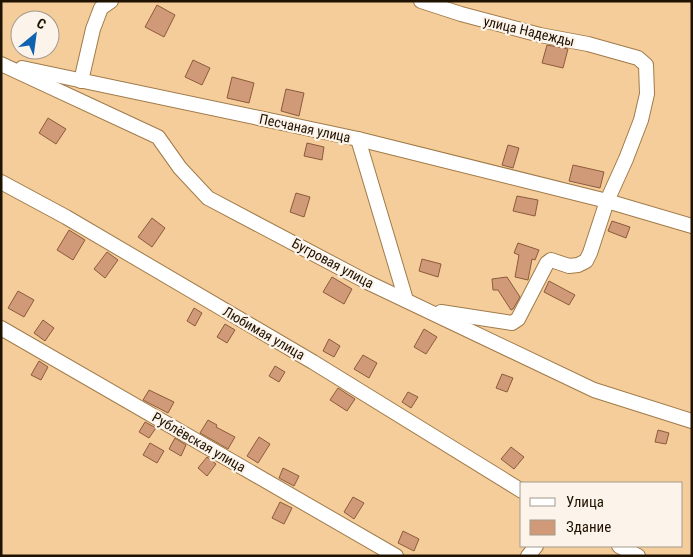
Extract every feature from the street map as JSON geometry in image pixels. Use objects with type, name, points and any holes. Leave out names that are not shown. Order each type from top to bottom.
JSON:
[{"type":"street","points":[[81,81],[93,29],[101,8],[111,1]]},
{"type":"street","name":"улица Надежды","points":[[421,1],[461,14],[540,35],[588,44],[638,58],[646,65],[647,94],[641,120],[607,201]]},
{"type":"street","name":"Песчаная улица","points":[[1,64],[358,139],[607,201],[692,226]]},
{"type":"street","name":"Бугровая улица","points":[[1,64],[158,137],[180,168],[208,198],[367,282],[594,390],[692,421]]},
{"type":"street","points":[[358,139],[406,300]]},
{"type":"street","name":"Любимая улица","points":[[1,182],[83,227],[313,362],[520,490]]},
{"type":"street","points":[[424,309],[512,323],[518,319],[547,263],[551,260],[569,266],[578,265],[586,261],[607,201]]},
{"type":"street","name":"Рублёвская улица","points":[[1,328],[396,556]]},
{"type":"street","points":[[621,547],[638,556]]},
{"type":"building","points":[[157,5],[175,15],[164,37],[145,27]]},
{"type":"building","points":[[547,45],[568,49],[563,68],[542,63]]},
{"type":"building","points":[[193,60],[210,68],[202,85],[185,77]]},
{"type":"building","points":[[232,77],[254,83],[249,103],[227,98]]},
{"type":"building","points":[[286,89],[304,93],[299,116],[281,111]]},
{"type":"building","points":[[48,118],[66,129],[56,144],[39,133]]},
{"type":"building","points":[[307,143],[324,147],[322,160],[304,156]]},
{"type":"building","points":[[508,145],[519,148],[513,168],[502,165]]},
{"type":"building","points":[[573,165],[604,172],[600,188],[569,181]]},
{"type":"building","points":[[296,193],[310,197],[304,217],[290,212]]},
{"type":"building","points":[[517,196],[538,200],[535,216],[513,211]]},
{"type":"building","points":[[152,218],[165,228],[152,247],[138,237]]},
{"type":"building","points":[[612,221],[630,227],[626,238],[608,231]]},
{"type":"building","points":[[69,230],[85,240],[73,260],[57,250]]},
{"type":"building","points":[[518,243],[539,250],[535,260],[532,259],[528,280],[515,277],[519,255],[514,253]]},
{"type":"building","points":[[107,252],[118,260],[105,278],[94,269]]},
{"type":"building","points":[[422,259],[441,264],[438,277],[419,271]]},
{"type":"building","points":[[332,277],[352,289],[344,304],[323,292]]},
{"type":"building","points":[[507,277],[520,297],[511,310],[498,290],[493,290],[492,279]]},
{"type":"building","points":[[549,281],[575,295],[569,305],[544,292]]},
{"type":"building","points":[[18,291],[34,300],[24,317],[8,308]]},
{"type":"building","points":[[194,308],[202,313],[195,326],[187,321]]},
{"type":"building","points":[[43,320],[54,328],[45,341],[34,333]]},
{"type":"building","points":[[225,324],[235,330],[227,343],[217,337]]},
{"type":"building","points":[[424,329],[437,337],[426,354],[414,347]]},
{"type":"building","points":[[329,339],[340,346],[334,357],[323,351]]},
{"type":"building","points":[[363,355],[377,363],[369,378],[354,369]]},
{"type":"building","points":[[39,361],[48,367],[41,380],[31,375]]},
{"type":"building","points":[[275,366],[285,372],[279,382],[269,376]]},
{"type":"building","points":[[502,374],[513,378],[507,392],[496,388]]},
{"type":"building","points":[[338,388],[355,399],[347,411],[330,400]]},
{"type":"building","points":[[149,390],[174,402],[168,413],[143,400]]},
{"type":"building","points":[[408,392],[418,397],[411,408],[402,402]]},
{"type":"building","points":[[208,420],[217,425],[216,427],[235,437],[228,449],[200,433]]},
{"type":"building","points":[[145,422],[156,428],[149,438],[139,432]]},
{"type":"building","points":[[658,430],[669,433],[666,444],[655,442]]},
{"type":"building","points":[[259,437],[270,444],[258,463],[247,456]]},
{"type":"building","points":[[175,438],[186,445],[181,456],[169,449]]},
{"type":"building","points":[[150,443],[164,451],[157,463],[143,455]]},
{"type":"building","points":[[511,447],[524,457],[514,469],[501,459]]},
{"type":"building","points":[[207,457],[216,464],[207,476],[198,468]]},
{"type":"building","points":[[283,468],[299,476],[294,486],[279,478]]},
{"type":"building","points":[[353,497],[364,503],[354,519],[344,512]]},
{"type":"building","points":[[280,502],[292,508],[284,524],[272,518]]},
{"type":"building","points":[[403,531],[419,539],[414,551],[398,543]]}]
